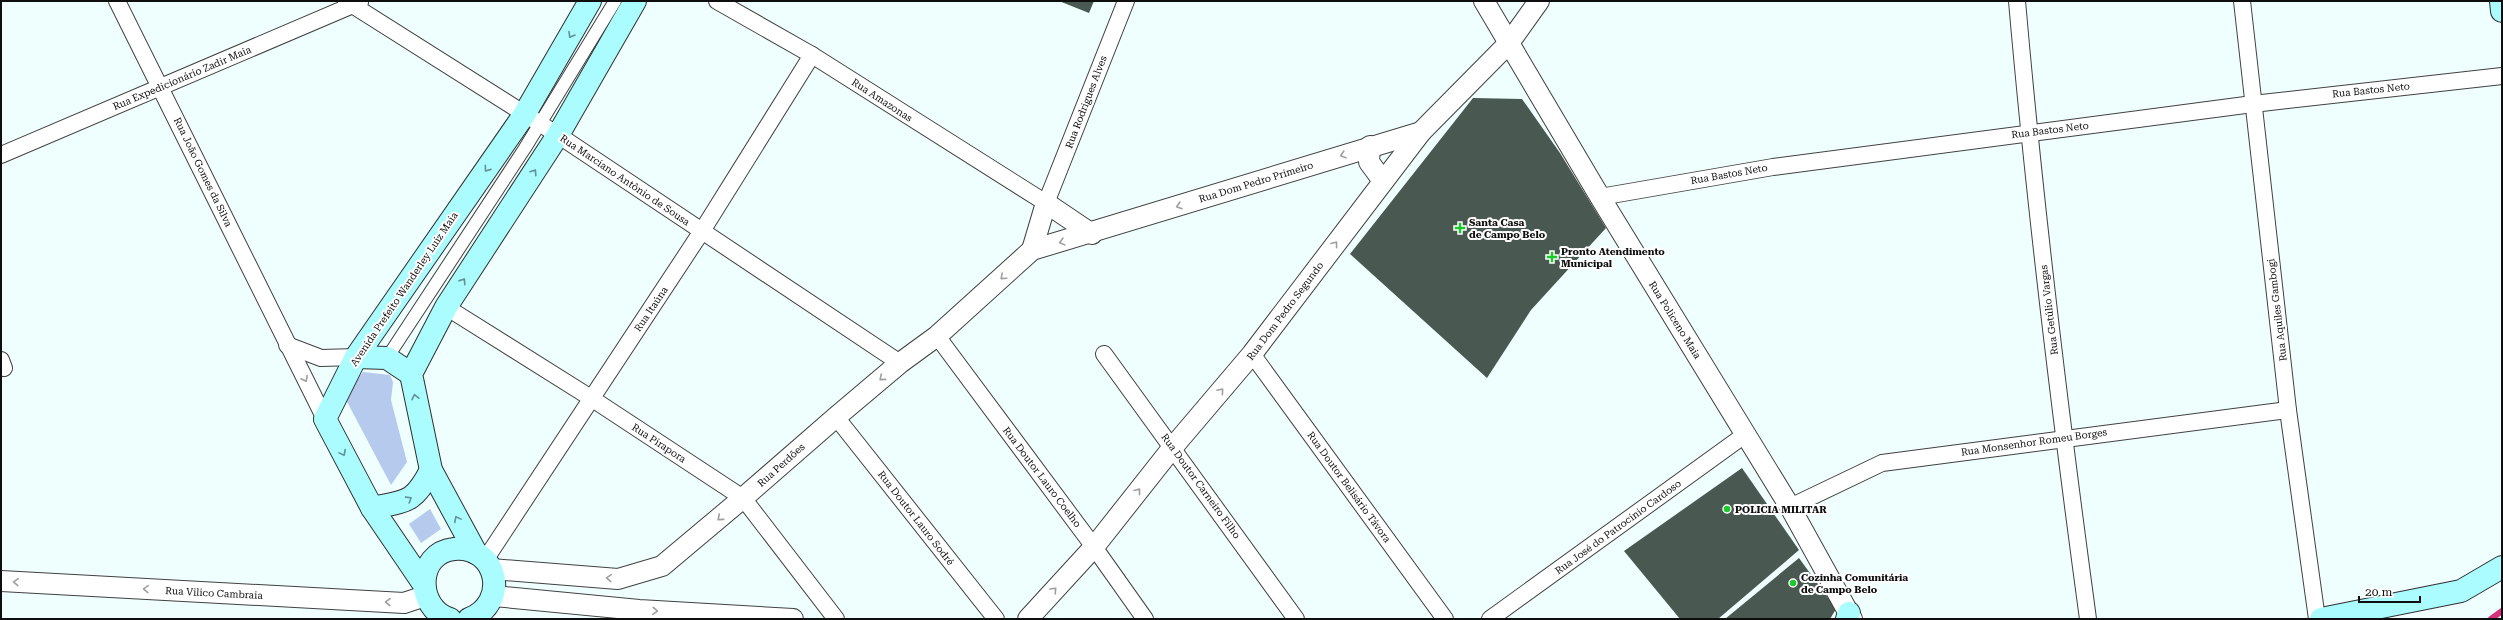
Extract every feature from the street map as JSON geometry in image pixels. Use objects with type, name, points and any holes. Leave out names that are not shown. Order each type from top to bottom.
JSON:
[{"type":"main road","name":"Avenida Prefeito Wanderley Luiz Maia","points":[[411,374],[541,125],[590,1]]},
{"type":"main road","name":"Avenida Prefeito Wanderley Luiz Maia","points":[[325,419],[356,357],[541,125],[635,1]]},
{"type":"main road","points":[[2501,1],[2502,11]]},
{"type":"main road","points":[[356,357],[387,358],[411,374],[431,470],[495,582],[494,596],[487,608],[475,618]]},
{"type":"main road","points":[[325,419],[372,508],[434,605]]},
{"type":"main road","points":[[372,508],[403,502],[420,491],[431,470]]},
{"type":"main road","points":[[434,605],[426,571],[432,561],[442,553],[453,549],[465,549],[484,561]]},
{"type":"main road","points":[[2321,619],[2461,591],[2502,567]]},
{"type":"street","name":"Rua João Gomes da Silva","points":[[117,1],[325,419]]},
{"type":"street","points":[[387,358],[541,125],[615,1]]},
{"type":"street","name":"Rua Amazonas","points":[[716,1],[812,56],[1046,203]]},
{"type":"street","name":"Rua Rodrigues Alves","points":[[1046,203],[1126,1]]},
{"type":"street","name":"Rua Policeno Maia","points":[[1484,1],[1600,197],[1790,507],[1849,617]]},
{"type":"street","name":"Rua Dom Pedro Segundo","points":[[1028,619],[1094,547],[1173,447],[1252,354],[1420,132],[1509,43],[1540,1]]},
{"type":"street","name":"Rua Getúlio Vargas","points":[[2017,1],[2028,132],[2064,438],[2088,619]]},
{"type":"street","name":"Rua Aquiles Gambogi","points":[[2242,1],[2288,410],[2317,619]]},
{"type":"street","name":"Rua Expedicionário Zadir Maia","points":[[1,155],[161,87],[354,2]]},
{"type":"street","name":"Rua Marciano Antônio de Sousa","points":[[354,2],[900,362]]},
{"type":"street","name":"Rua Itaúna","points":[[484,561],[702,231],[812,56]]},
{"type":"street","name":"Rua Bastos Neto","points":[[1600,197],[1773,166],[2253,104],[2502,76]]},
{"type":"street","name":"Rua Dom Pedro Primeiro","points":[[1032,250],[1092,234],[1370,146],[1420,132]]},
{"type":"street","points":[[1370,146],[1369,162],[1383,181]]},
{"type":"street","points":[[1032,250],[1046,203],[1092,234]]},
{"type":"street","name":"Rua Perdões","points":[[484,561],[618,578],[662,566],[744,498],[900,362],[937,336],[1032,250]]},
{"type":"street","name":"Rua Pirapora","points":[[446,307],[592,398],[744,498],[836,619]]},
{"type":"street","name":"Rua Doutor Lauro Coelho","points":[[937,336],[1094,547],[1145,619]]},
{"type":"street","points":[[287,345],[321,358],[356,357]]},
{"type":"street","name":"Rua Doutor Carneiro Filho","points":[[1104,354],[1173,447],[1296,619]]},
{"type":"street","name":"Rua Doutor Belisário Távora","points":[[1252,354],[1445,619]]},
{"type":"street","name":"Rua Monsenhor Romeu Borges","points":[[1790,507],[1882,463],[2064,438],[2288,410]]},
{"type":"street","name":"Rua Doutor Lauro Sodré","points":[[836,417],[996,619]]},
{"type":"street","name":"Rua José do Patrocínio Cardoso","points":[[1490,619],[1746,434]]},
{"type":"street","name":"Rua Vilico Cambraia","points":[[1,581],[434,605]]},
{"type":"street","points":[[494,596],[539,601],[616,614],[793,619]]},
{"type":"street","points":[[539,601],[551,619]]},
{"type":"shaded area","points":[[363,372],[390,375],[393,382],[391,400],[407,462],[391,485],[345,398]]},
{"type":"shaded area","points":[[430,509],[441,529],[421,543],[409,524]]},
{"type":"building","points":[[1059,1],[1094,1],[1089,13]]},
{"type":"building","name":"Santa Casa de Campo Belo","points":[[1473,98],[1522,99],[1560,153],[1606,228],[1531,310],[1487,378],[1350,254]]},
{"type":"building","name":"POLICIA MILITAR","points":[[1742,468],[1799,550],[1718,619],[1680,619],[1624,551]]},
{"type":"building","name":"Cozinha Comunitária de Campo Belo","points":[[1799,558],[1836,609],[1830,619],[1725,619]]},
{"type":"waterway","points":[[2491,619],[2502,611]]},
{"type":"place","name":"Santa Casa de Campo Belo","points":[[1460,228]]},
{"type":"place","name":"Pronto Atendimento Municipal","points":[[1552,257]]},
{"type":"place","name":"POLICIA MILITAR","points":[[1727,509]]},
{"type":"place","name":"Cozinha Comunitária de Campo Belo","points":[[1793,583]]}]
